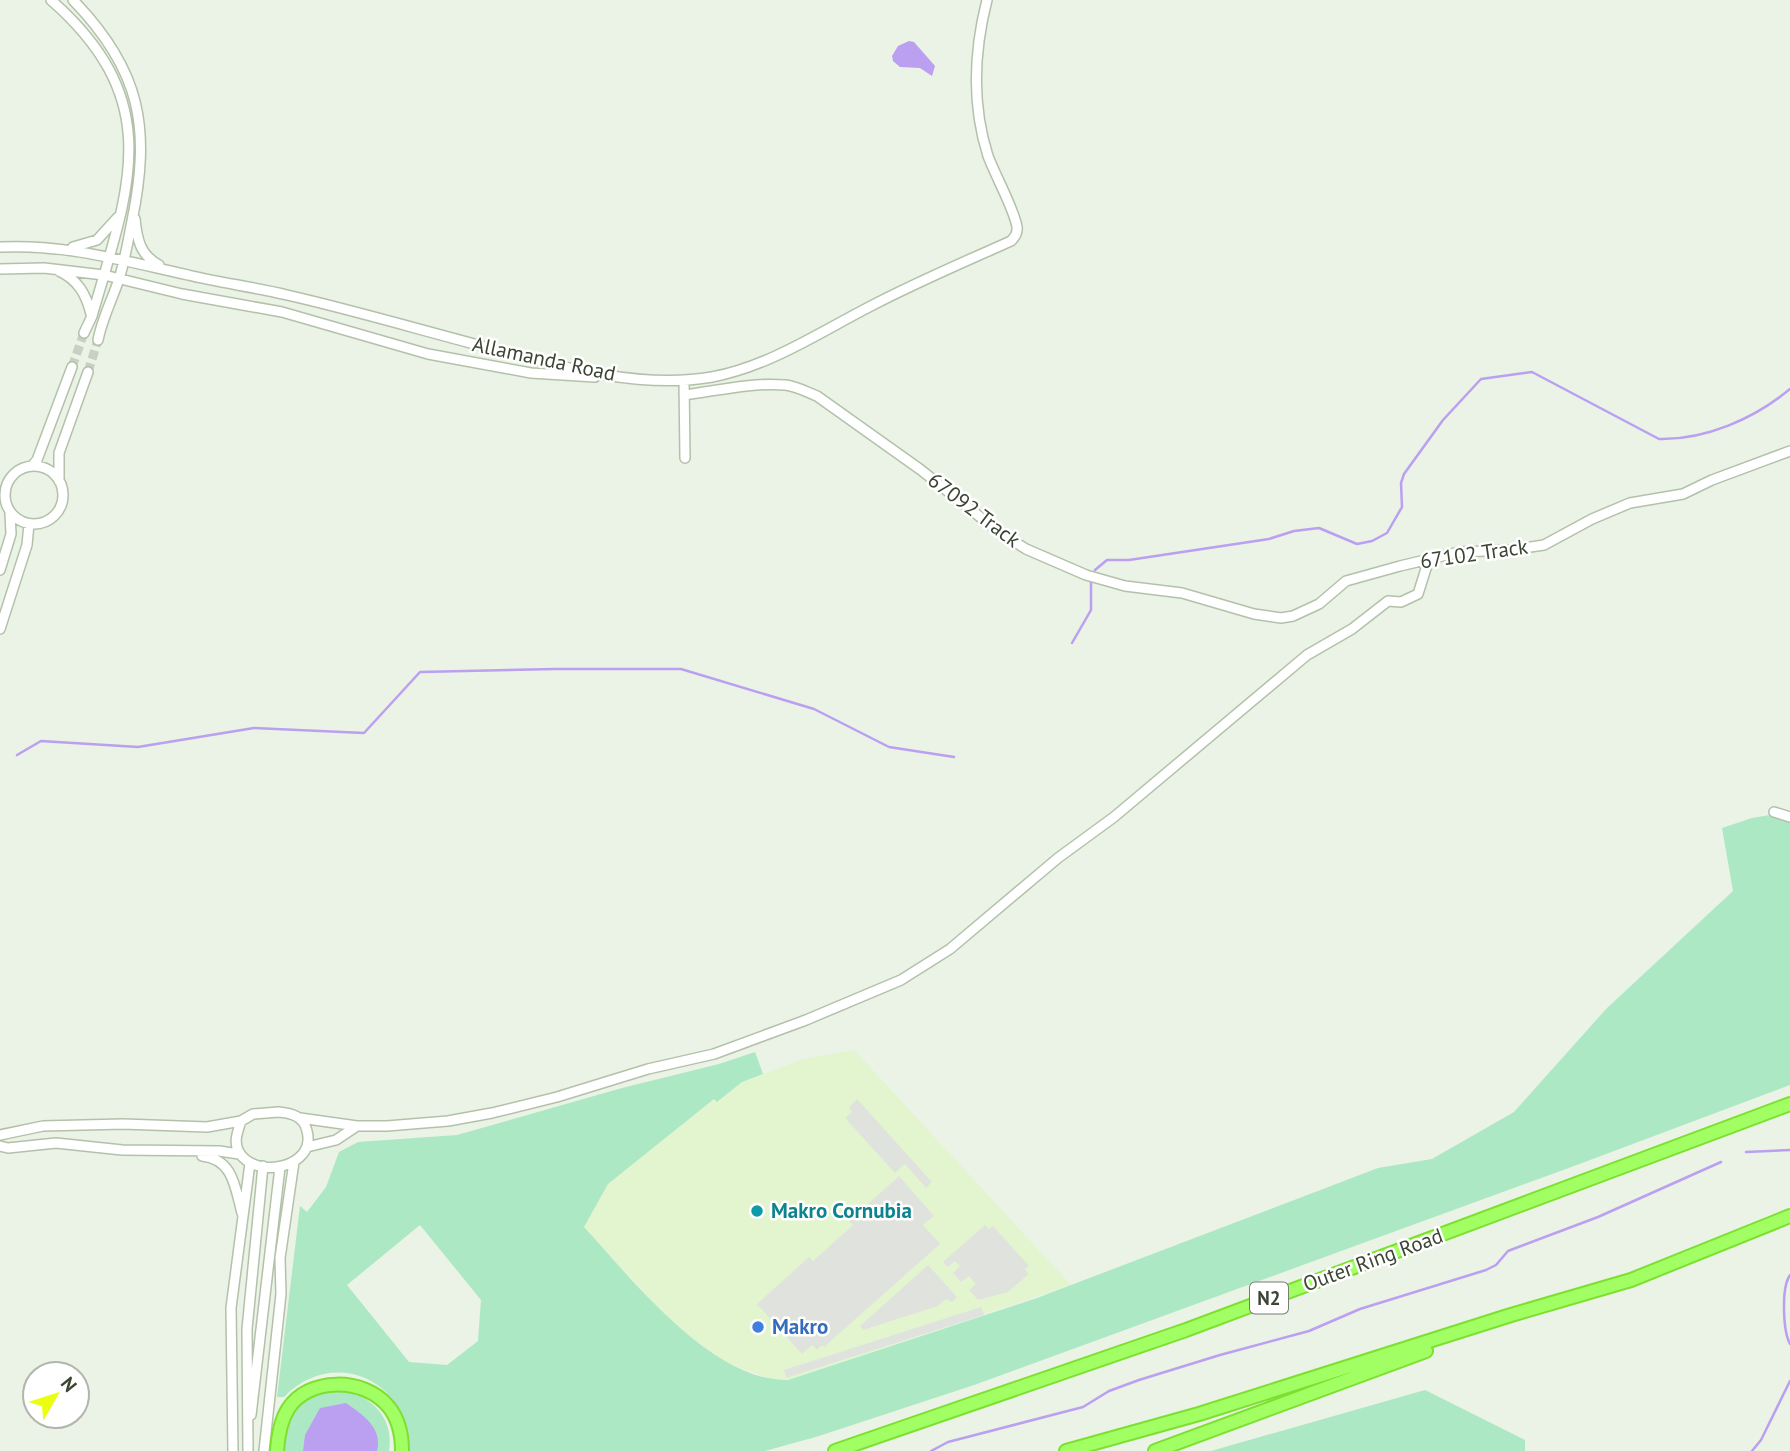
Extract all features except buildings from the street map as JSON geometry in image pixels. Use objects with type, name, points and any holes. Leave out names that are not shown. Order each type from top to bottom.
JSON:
[{"type":"highway","name":"Outer Ring Road","points":[[835,1451],[1186,1330],[1790,1104]]},
{"type":"highway","points":[[1066,1451],[1199,1414],[1511,1314],[1631,1280],[1784,1219]]},
{"type":"highway","points":[[1155,1451],[1427,1350],[1453,1334]]},
{"type":"highway","points":[[277,1451],[282,1420],[289,1407],[301,1395],[319,1387],[337,1384],[354,1385],[387,1404],[397,1421],[402,1437],[402,1451]]},
{"type":"street","points":[[51,0],[70,17],[100,53],[121,98],[130,144],[127,188],[122,211],[92,316],[84,334]]},
{"type":"street","points":[[73,0],[103,32],[122,64],[134,94],[140,120],[139,187],[119,278],[98,340]]},
{"type":"street","points":[[625,377],[659,382],[684,381],[715,376],[772,358],[881,301],[1015,237],[1017,224],[994,173],[978,113],[978,45],[987,0]]},
{"type":"street","points":[[135,206],[138,240],[143,252],[151,261],[175,272]]},
{"type":"street","points":[[0,247],[61,249],[82,246],[97,240],[116,222],[122,211]]},
{"type":"street","name":"Allamanda Road","points":[[61,249],[124,259],[285,295],[550,363],[625,377]]},
{"type":"street","name":"Allamanda Road","points":[[0,268],[104,275],[182,294],[282,312],[428,354],[531,373],[625,377]]},
{"type":"street","points":[[57,270],[82,289],[92,316]]},
{"type":"street","points":[[32,466],[37,460],[72,368]]},
{"type":"street","points":[[10,513],[29,524],[45,522],[58,512],[63,496],[59,453],[88,372]]},
{"type":"street","points":[[684,381],[685,458]]},
{"type":"street","name":"67092 Track","points":[[684,395],[787,385],[817,396],[1026,549],[1086,575],[1125,586],[1182,593],[1266,617],[1293,616],[1319,604]]},
{"type":"street","name":"67102 Track","points":[[1319,604],[1346,582],[1429,559],[1459,552],[1511,551],[1544,545],[1592,519],[1630,503],[1683,494],[1712,480],[1790,451]]},
{"type":"street","points":[[0,570],[11,534],[10,513],[4,497],[7,482],[18,470],[32,466],[47,469],[60,482]]},
{"type":"street","points":[[0,629],[27,545],[29,524]]},
{"type":"street","points":[[0,1135],[43,1126],[123,1124],[207,1127],[241,1121],[253,1114],[278,1112],[357,1126],[448,1121],[556,1097],[648,1069],[714,1054],[806,1020],[901,980],[950,949],[1058,858],[1114,817],[1307,655],[1352,629],[1388,601],[1401,602],[1418,594],[1429,559]]},
{"type":"street","points":[[1774,812],[1790,817]]},
{"type":"street","points":[[264,1451],[281,1293],[280,1258],[298,1159],[307,1147],[306,1127],[300,1118]]},
{"type":"street","points":[[239,1154],[236,1141],[241,1121]]},
{"type":"street","points":[[307,1147],[336,1140],[357,1126]]},
{"type":"street","points":[[0,1146],[8,1148],[55,1143],[122,1150],[219,1151],[239,1154],[250,1163],[280,1167],[298,1159]]},
{"type":"street","points":[[173,1151],[215,1157],[231,1173],[243,1218]]},
{"type":"street","points":[[233,1451],[231,1308],[250,1163]]},
{"type":"street","points":[[248,1451],[247,1329],[263,1166]]},
{"type":"street","points":[[247,1440],[258,1367],[261,1314],[280,1167]]},
{"type":"shaded area","points":[[909,41],[914,42],[935,66],[932,76],[920,68],[900,67],[893,61],[892,56],[898,46]]},
{"type":"shaded area","points":[[1770,815],[1790,821],[1790,1085],[974,1385],[765,1451],[408,1451],[406,1426],[397,1405],[383,1389],[365,1378],[346,1373],[324,1374],[304,1382],[284,1397],[277,1397],[300,1206],[307,1212],[326,1187],[339,1152],[358,1142],[457,1135],[755,1052],[763,1074],[742,1082],[717,1102],[714,1099],[608,1184],[584,1227],[650,1299],[703,1346],[731,1364],[759,1376],[788,1380],[1037,1298],[1378,1168],[1432,1159],[1514,1112],[1607,1008],[1733,891],[1722,828]],"holes":[[[420,1225],[481,1300],[478,1341],[447,1365],[409,1362],[347,1285]]]},
{"type":"shaded area","points":[[854,1050],[1071,1285],[788,1380],[774,1380],[724,1362],[670,1320],[584,1227],[608,1184],[714,1099],[718,1102],[742,1082],[803,1059]]},
{"type":"shaded area","points":[[857,1099],[932,1182],[926,1188],[905,1164],[895,1173],[845,1118],[852,1112],[849,1107]]},
{"type":"shaded area","points":[[899,1176],[934,1216],[923,1225],[940,1244],[824,1347],[822,1345],[817,1350],[812,1345],[802,1354],[757,1304],[809,1257],[813,1261],[853,1225],[849,1221]]},
{"type":"shaded area","points":[[985,1225],[989,1229],[993,1226],[1029,1266],[1025,1269],[1029,1274],[1008,1292],[978,1300],[969,1290],[976,1284],[969,1276],[961,1282],[953,1273],[960,1266],[955,1261],[948,1267],[943,1262]]},
{"type":"shaded area","points":[[928,1265],[957,1297],[952,1302],[946,1299],[938,1306],[863,1330],[860,1326]]},
{"type":"shaded area","points":[[981,1307],[984,1315],[786,1378],[784,1370]]},
{"type":"shaded area","points":[[344,1390],[364,1398],[385,1419],[390,1439],[389,1451],[284,1451],[290,1424],[299,1406],[316,1395]]},
{"type":"shaded area","points":[[1425,1390],[1525,1440],[1525,1451],[1211,1451]]},
{"type":"shaded area","points":[[346,1403],[365,1417],[374,1429],[377,1435],[377,1451],[303,1451],[305,1435],[320,1408]]},
{"type":"waterway","points":[[1095,570],[1107,560],[1129,560],[1269,539],[1294,531],[1319,528],[1357,544],[1372,541],[1387,533],[1402,507],[1401,483],[1404,474],[1443,420],[1481,379],[1532,372],[1659,439],[1694,436],[1728,426],[1761,410],[1790,389]]},
{"type":"waterway","points":[[1072,643],[1091,610],[1091,582]]},
{"type":"waterway","points":[[17,755],[41,741],[138,747],[254,728],[364,733],[420,672],[681,669],[814,709],[889,747],[954,757]]},
{"type":"waterway","points":[[1746,1152],[1790,1150]]},
{"type":"waterway","points":[[931,1451],[948,1442],[1083,1407],[1109,1391],[1139,1380],[1309,1331],[1360,1309],[1486,1270],[1496,1265],[1508,1251],[1598,1217],[1721,1162]]},
{"type":"waterway","points":[[1790,1275],[1785,1289],[1784,1310],[1790,1344]]},
{"type":"waterway","points":[[1752,1451],[1761,1440],[1790,1381]]},
{"type":"tunnel","points":[[72,367],[84,333]]},
{"type":"tunnel","points":[[88,372],[98,340]]},
{"type":"place","name":"Makro Cornubia","points":[[757,1211]]},
{"type":"place","name":"Makro","points":[[758,1327]]}]
